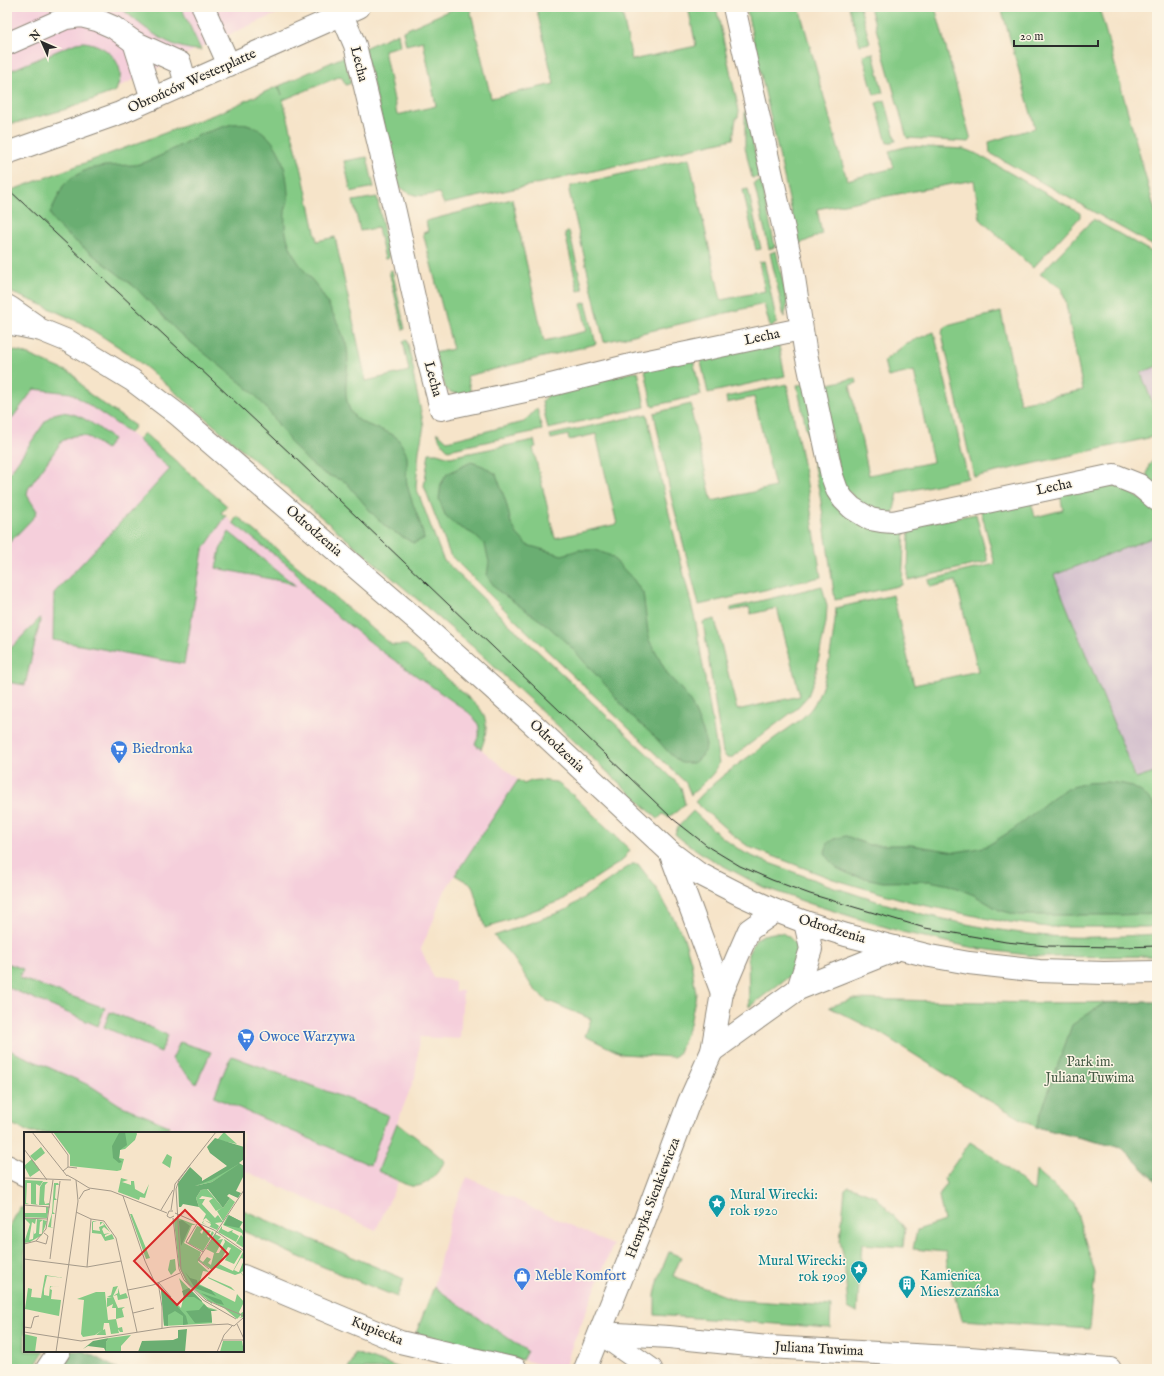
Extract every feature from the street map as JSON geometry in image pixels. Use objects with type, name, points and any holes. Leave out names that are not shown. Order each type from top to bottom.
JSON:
[{"type":"street","points":[[202,7],[229,65]]},
{"type":"street","name":"Lecha","points":[[734,7],[792,265],[802,329],[827,453],[837,490],[843,500],[852,508],[870,519],[893,522],[1114,475],[1139,485],[1157,500]]},
{"type":"street","name":"Obrońców Westerplatte","points":[[12,154],[120,114],[350,11]]},
{"type":"street","name":"Lecha","points":[[350,11],[355,45],[441,410],[539,388],[639,363],[802,329]]},
{"type":"street","points":[[7,44],[78,12],[112,27],[134,42],[180,63],[186,84]]},
{"type":"street","points":[[134,42],[152,99]]},
{"type":"street","name":"Odrodzenia","points":[[7,306],[41,330]]},
{"type":"street","name":"Odrodzenia","points":[[7,323],[41,330],[68,341],[132,380],[177,414],[418,620],[535,726],[670,852],[698,873],[728,889],[776,911],[805,922],[898,949],[930,956],[969,963],[1039,971],[1104,973],[1157,972]]},
{"type":"street","points":[[670,852],[722,993]]},
{"type":"street","name":"Henryka Sienkiewicza","points":[[585,1369],[642,1227],[689,1102],[712,1051],[722,993],[750,930],[776,911]]},
{"type":"street","points":[[798,989],[811,949],[805,922]]},
{"type":"street","points":[[712,1051],[798,989],[898,949]]},
{"type":"street","points":[[7,1166],[24,1174]]},
{"type":"street","name":"Kupiecka","points":[[244,1276],[400,1342],[516,1369]]},
{"type":"street","points":[[600,1333],[651,1369]]},
{"type":"street","name":"Juliana Tuwima","points":[[600,1333],[768,1347],[969,1358],[1110,1369]]},
{"type":"street","points":[[47,1369],[58,1352]]},
{"type":"shaded area","points":[[7,7],[292,7],[203,46],[104,94],[7,119]]},
{"type":"shaded area","points":[[1157,366],[1157,416],[1141,373]]},
{"type":"shaded area","points":[[34,389],[71,393],[134,436],[233,523],[293,569],[315,598],[395,661],[468,712],[477,720],[479,732],[475,744],[518,780],[442,895],[434,919],[421,949],[434,978],[455,981],[455,991],[463,991],[460,1039],[420,1037],[415,1077],[378,1171],[398,1182],[376,1230],[244,1170],[244,1132],[182,1132],[120,1105],[91,1086],[7,1049],[7,425]]},
{"type":"shaded area","points":[[1157,536],[1157,772],[1136,780],[1054,575]]},
{"type":"shaded area","points":[[467,1177],[613,1245],[570,1351],[565,1369],[558,1369],[416,1333],[434,1287],[451,1214]]},
{"type":"green space","points":[[120,7],[181,7],[201,50],[189,49],[167,42],[147,29]]},
{"type":"green space","points":[[457,7],[474,7],[470,8],[491,98],[554,84],[536,7],[621,7],[632,60],[696,46],[688,7],[716,7],[739,111],[738,117],[736,118],[733,139],[444,204],[439,193],[422,196],[408,192],[398,185],[364,48],[398,33],[400,46],[384,50],[397,115],[436,106],[423,41],[406,45],[403,31]]},
{"type":"green space","points":[[746,7],[799,7],[847,180],[894,168],[889,151],[909,146],[964,149],[977,154],[1080,213],[1080,217],[1033,268],[980,219],[974,180],[817,209],[822,234],[799,244]]},
{"type":"green space","points":[[849,7],[860,7],[870,43],[860,45]]},
{"type":"green space","points":[[870,7],[935,7],[971,140],[969,142],[907,138]]},
{"type":"green space","points":[[1001,7],[1099,7],[1157,218],[1157,248],[990,153],[989,142],[1035,128]]},
{"type":"green space","points":[[83,42],[97,45],[114,58],[120,71],[120,79],[116,91],[67,109],[16,123],[7,123],[7,72],[76,43]]},
{"type":"green space","points":[[873,53],[883,93],[874,95],[863,55]]},
{"type":"green space","points":[[345,56],[351,83],[346,85],[341,76],[283,100],[302,171],[317,241],[335,237],[366,381],[409,371],[403,341],[407,340],[424,426],[419,451],[416,487],[443,559],[510,625],[681,787],[685,804],[668,817],[663,814],[658,819],[473,647],[128,353],[83,324],[40,304],[7,291],[7,192],[221,112],[278,86],[282,95],[279,86]]},
{"type":"green space","points":[[885,100],[896,141],[887,143],[876,103]]},
{"type":"green space","points":[[745,111],[760,177],[752,178],[745,147]]},
{"type":"green space","points":[[232,124],[247,124],[258,129],[266,135],[279,152],[286,173],[288,199],[285,212],[285,227],[287,237],[294,256],[316,285],[333,313],[346,344],[348,360],[346,385],[347,402],[354,416],[360,421],[394,435],[402,445],[407,457],[407,484],[421,525],[424,539],[413,543],[386,527],[371,512],[346,482],[325,474],[310,463],[292,444],[258,398],[178,332],[136,288],[66,234],[54,222],[50,213],[63,186],[71,178],[88,169],[105,166],[135,165],[146,162],[201,134]]},
{"type":"green space","points":[[367,157],[374,187],[351,192],[344,161]]},
{"type":"green space","points":[[689,158],[721,300],[765,291],[759,262],[764,261],[777,323],[770,327],[764,304],[604,342],[569,191],[571,186]]},
{"type":"green space","points":[[761,181],[775,247],[769,249],[754,183]]},
{"type":"green space","points":[[748,189],[761,249],[756,250],[743,190]]},
{"type":"green space","points":[[377,197],[389,258],[385,259],[378,228],[360,231],[353,201]]},
{"type":"green space","points":[[512,199],[544,341],[587,331],[581,304],[586,302],[596,344],[467,376],[472,397],[450,392],[446,389],[434,353],[453,349],[423,233],[428,231],[426,221]]},
{"type":"green space","points":[[1093,219],[1157,255],[1157,366],[1141,373],[1157,416],[1157,436],[974,477],[942,334],[943,329],[947,326],[1001,312],[1020,403],[1083,390],[1065,299],[1061,288],[1040,274]]},
{"type":"green space","points":[[569,231],[583,290],[578,291],[565,233]]},
{"type":"green space","points":[[776,251],[787,300],[787,307],[784,317],[770,253]]},
{"type":"green space","points":[[392,270],[405,329],[403,330],[389,271]]},
{"type":"green space","points":[[934,332],[968,478],[898,493],[893,514],[864,507],[843,486],[820,386],[856,378],[857,383],[850,385],[869,475],[933,462],[914,371],[888,377],[884,361],[907,343]]},
{"type":"green space","points":[[778,341],[785,376],[708,393],[700,358]]},
{"type":"green space","points":[[7,349],[24,353],[73,374],[88,393],[135,426],[130,433],[71,393],[34,389],[7,425]]},
{"type":"green space","points":[[693,359],[701,395],[652,406],[645,370]]},
{"type":"green space","points":[[638,371],[645,407],[548,429],[542,402],[552,391]]},
{"type":"green space","points":[[787,384],[806,478],[821,577],[699,605],[671,496],[654,413],[691,404],[693,411],[691,411],[712,501],[775,487],[754,397],[727,403],[726,397]]},
{"type":"green space","points":[[805,384],[826,485],[905,527],[902,585],[835,600],[820,495],[797,385]]},
{"type":"green space","points":[[537,408],[542,430],[448,450],[441,442],[437,432],[447,441],[524,422]]},
{"type":"green space","points":[[62,412],[77,415],[83,418],[113,439],[106,449],[90,438],[81,435],[73,436],[62,441],[28,489],[27,495],[37,511],[35,516],[7,545],[7,477],[47,419],[54,414]]},
{"type":"green space","points":[[647,414],[665,497],[696,624],[719,763],[711,776],[691,795],[686,783],[515,620],[450,555],[424,486],[429,453],[437,453],[450,457],[534,440],[536,447],[533,448],[555,538],[617,524],[596,434],[569,440],[568,435],[551,439],[550,435]]},
{"type":"green space","points":[[144,433],[227,506],[221,513],[226,516],[203,550],[184,664],[53,640],[54,593],[170,469],[138,440]]},
{"type":"green space","points":[[1157,456],[1157,494],[1146,479],[1149,465]]},
{"type":"green space","points":[[471,462],[483,466],[496,474],[506,502],[511,523],[517,534],[527,545],[562,555],[579,550],[596,550],[611,556],[633,579],[643,593],[649,640],[668,675],[681,689],[692,705],[704,734],[706,746],[702,756],[693,763],[681,763],[670,754],[653,735],[628,713],[609,689],[570,646],[548,626],[497,590],[487,576],[489,562],[485,545],[473,534],[456,525],[445,515],[439,499],[441,484],[447,474]]},
{"type":"green space","points":[[1119,485],[1157,510],[1157,536],[1054,575],[1136,779],[1157,772],[1157,925],[1148,927],[1048,927],[994,920],[918,904],[833,879],[749,847],[695,802],[713,784],[796,723],[806,715],[813,706],[823,685],[832,645],[836,608],[893,595],[914,685],[978,671],[956,581],[930,587],[928,580],[995,564],[981,511],[1031,501],[1035,517],[1063,510],[1060,494]]},
{"type":"green space","points":[[976,514],[988,562],[908,580],[909,526]]},
{"type":"green space","points":[[237,516],[392,645],[407,645],[476,704],[483,714],[486,725],[485,737],[481,749],[475,744],[479,734],[479,726],[468,712],[384,653],[315,598],[293,569],[233,523]]},
{"type":"green space","points":[[229,532],[296,586],[286,582],[216,568],[220,550]]},
{"type":"green space","points":[[822,586],[827,606],[826,622],[815,677],[808,696],[795,710],[731,758],[727,758],[723,753],[703,622],[715,619],[737,710],[800,696],[777,608],[751,614],[749,607],[731,611],[731,608]]},
{"type":"green space","points":[[41,617],[25,685],[7,682],[7,652]]},
{"type":"green space","points":[[518,780],[524,784],[538,780],[556,782],[574,796],[630,850],[622,861],[560,901],[485,928],[472,885],[455,875]]},
{"type":"green space","points":[[1106,782],[1123,784],[1132,787],[1149,798],[1157,809],[1157,913],[1121,915],[1018,915],[999,910],[974,895],[949,885],[930,881],[883,882],[852,875],[838,869],[828,859],[825,852],[828,843],[834,839],[846,836],[869,845],[911,845],[955,852],[975,849],[987,846],[1014,829],[1052,798],[1066,789],[1086,783]]},
{"type":"green space","points":[[693,811],[724,839],[745,853],[860,896],[921,914],[1016,932],[1048,936],[1075,937],[1157,934],[1157,956],[1042,957],[974,948],[902,932],[811,904],[763,887],[707,857],[682,840],[675,834],[678,827]]},
{"type":"green space","points":[[632,864],[638,864],[655,886],[683,935],[691,961],[696,994],[690,1024],[679,1052],[673,1057],[622,1054],[585,1036],[591,1019],[546,1000],[533,988],[514,959],[494,936],[566,910]]},
{"type":"green space","points":[[782,933],[789,937],[798,949],[799,957],[791,975],[749,1007],[748,954],[756,939],[763,935]]},
{"type":"green space","points":[[7,963],[23,969],[19,978],[105,1008],[98,1026],[7,987]]},
{"type":"green space","name":"Park im. Juliana Tuwima","points":[[853,999],[1033,1003],[1157,1002],[1157,1182],[1122,1148],[1036,1127],[974,1092],[880,1033],[829,1007]]},
{"type":"green space","points":[[1157,1002],[1157,1177],[1154,1179],[1122,1148],[1036,1127],[1072,1025],[1104,1003]]},
{"type":"green space","points":[[110,1012],[167,1035],[161,1052],[104,1027]]},
{"type":"green space","points":[[180,1042],[211,1052],[196,1084],[172,1059]]},
{"type":"green space","points":[[7,1049],[91,1086],[120,1105],[169,1126],[166,1132],[29,1132],[7,1122]]},
{"type":"green space","points":[[232,1056],[388,1115],[370,1165],[214,1097],[228,1062]]},
{"type":"green space","points":[[397,1123],[445,1161],[430,1180],[419,1186],[407,1185],[378,1171]]},
{"type":"green space","points":[[970,1142],[994,1157],[1034,1192],[1036,1171],[1074,1203],[1095,1273],[1090,1329],[962,1320],[947,1264],[946,1252],[913,1249],[917,1230],[944,1221],[939,1196],[946,1184],[944,1179]]},
{"type":"green space","points":[[849,1186],[875,1196],[905,1228],[903,1247],[862,1244],[857,1313],[848,1308],[844,1258],[840,1241],[845,1189]]},
{"type":"green space","points":[[20,1207],[24,1209],[24,1352],[43,1352],[33,1369],[7,1369],[7,1232]]},
{"type":"green space","points":[[244,1210],[404,1279],[397,1297],[297,1256],[244,1231]]},
{"type":"green space","points":[[669,1252],[681,1257],[673,1276],[736,1300],[831,1306],[830,1328],[655,1315],[655,1295],[660,1274]]},
{"type":"green space","points":[[434,1287],[527,1351],[522,1360],[416,1333]]},
{"type":"green space","points":[[69,1352],[86,1352],[118,1369],[59,1369]]},
{"type":"green space","points":[[355,1353],[403,1369],[348,1369]]},
{"type":"green space","points":[[729,1363],[829,1369],[723,1369]]},
{"type":"tram line","points":[[7,188],[292,455],[673,819],[710,848],[740,866],[772,880],[810,894],[925,928],[1006,942],[1047,946],[1157,946]]},
{"type":"place","name":"Biedronka","points":[[119,764]]},
{"type":"place","name":"Owoce Warzywa","points":[[246,1052]]},
{"type":"place","name":"Mural Wirecki: rok 1920","points":[[717,1218]]},
{"type":"place","name":"Mural Wirecki: rok 1909","points":[[859,1284]]},
{"type":"place","name":"Meble Komfort","points":[[522,1291]]},
{"type":"place","name":"Kamienica Mieszczańska","points":[[907,1299]]}]
